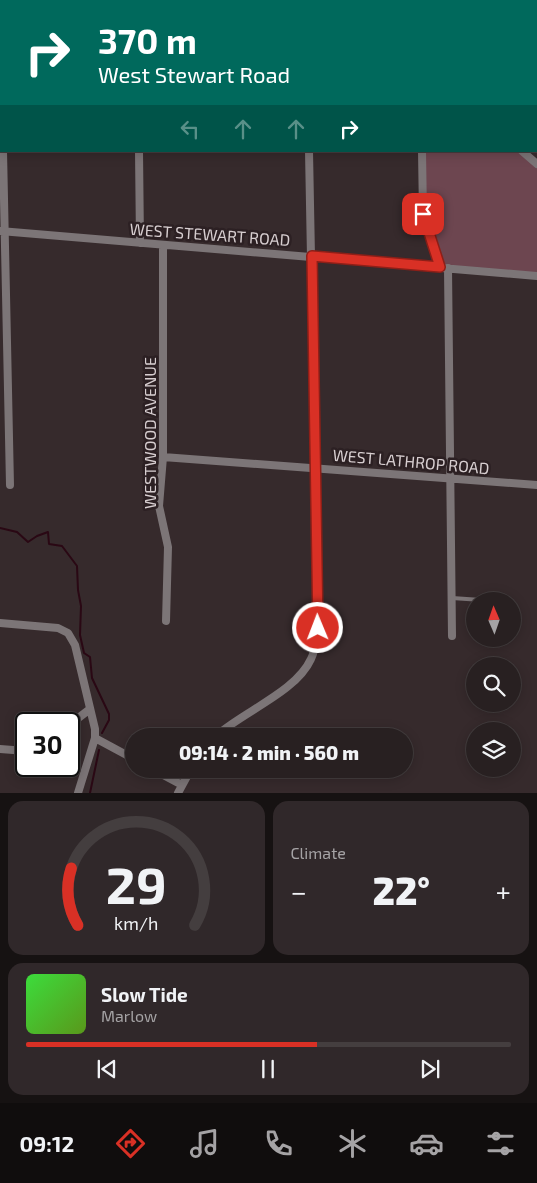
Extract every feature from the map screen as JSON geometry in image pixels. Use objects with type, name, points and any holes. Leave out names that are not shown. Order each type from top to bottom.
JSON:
[{"type":"street","points":[[3,152],[2,232],[10,485]]},
{"type":"street","points":[[139,152],[140,243]]},
{"type":"street","points":[[228,728],[298,679],[311,659],[318,628],[309,152]]},
{"type":"street","points":[[422,152],[423,214],[444,268],[451,478],[452,636]]},
{"type":"street","points":[[523,152],[537,164]]},
{"type":"street","name":"WEST STEWART ROAD","points":[[2,232],[537,276]]},
{"type":"street","name":"WESTWOOD AVENUE","points":[[163,244],[163,457],[159,506],[168,547],[166,621]]},
{"type":"street","name":"WEST LATHROP ROAD","points":[[163,457],[537,485]]},
{"type":"street","points":[[0,623],[58,628],[68,633],[75,645],[95,729],[95,738],[78,793]]},
{"type":"street","points":[[80,717],[90,709]]},
{"type":"street","points":[[95,738],[125,754]]},
{"type":"street","points":[[0,749],[15,750]]},
{"type":"street","points":[[169,778],[182,785]]},
{"type":"street","points":[[178,793],[186,778]]},
{"type":"lane","points":[[452,598],[466,599]]},
{"type":"shaded area","points":[[422,152],[523,152],[537,164],[537,276],[440,267],[424,214]]},
{"type":"waterway","points":[[0,528],[17,532],[28,542],[48,532],[49,544],[62,546],[77,566],[81,606],[80,635],[84,653],[90,657],[92,678],[109,714],[109,720],[102,733]]},
{"type":"waterway","points":[[90,793],[99,750]]},
{"type":"route","points":[[318,628],[312,256],[440,267],[423,214]]}]
